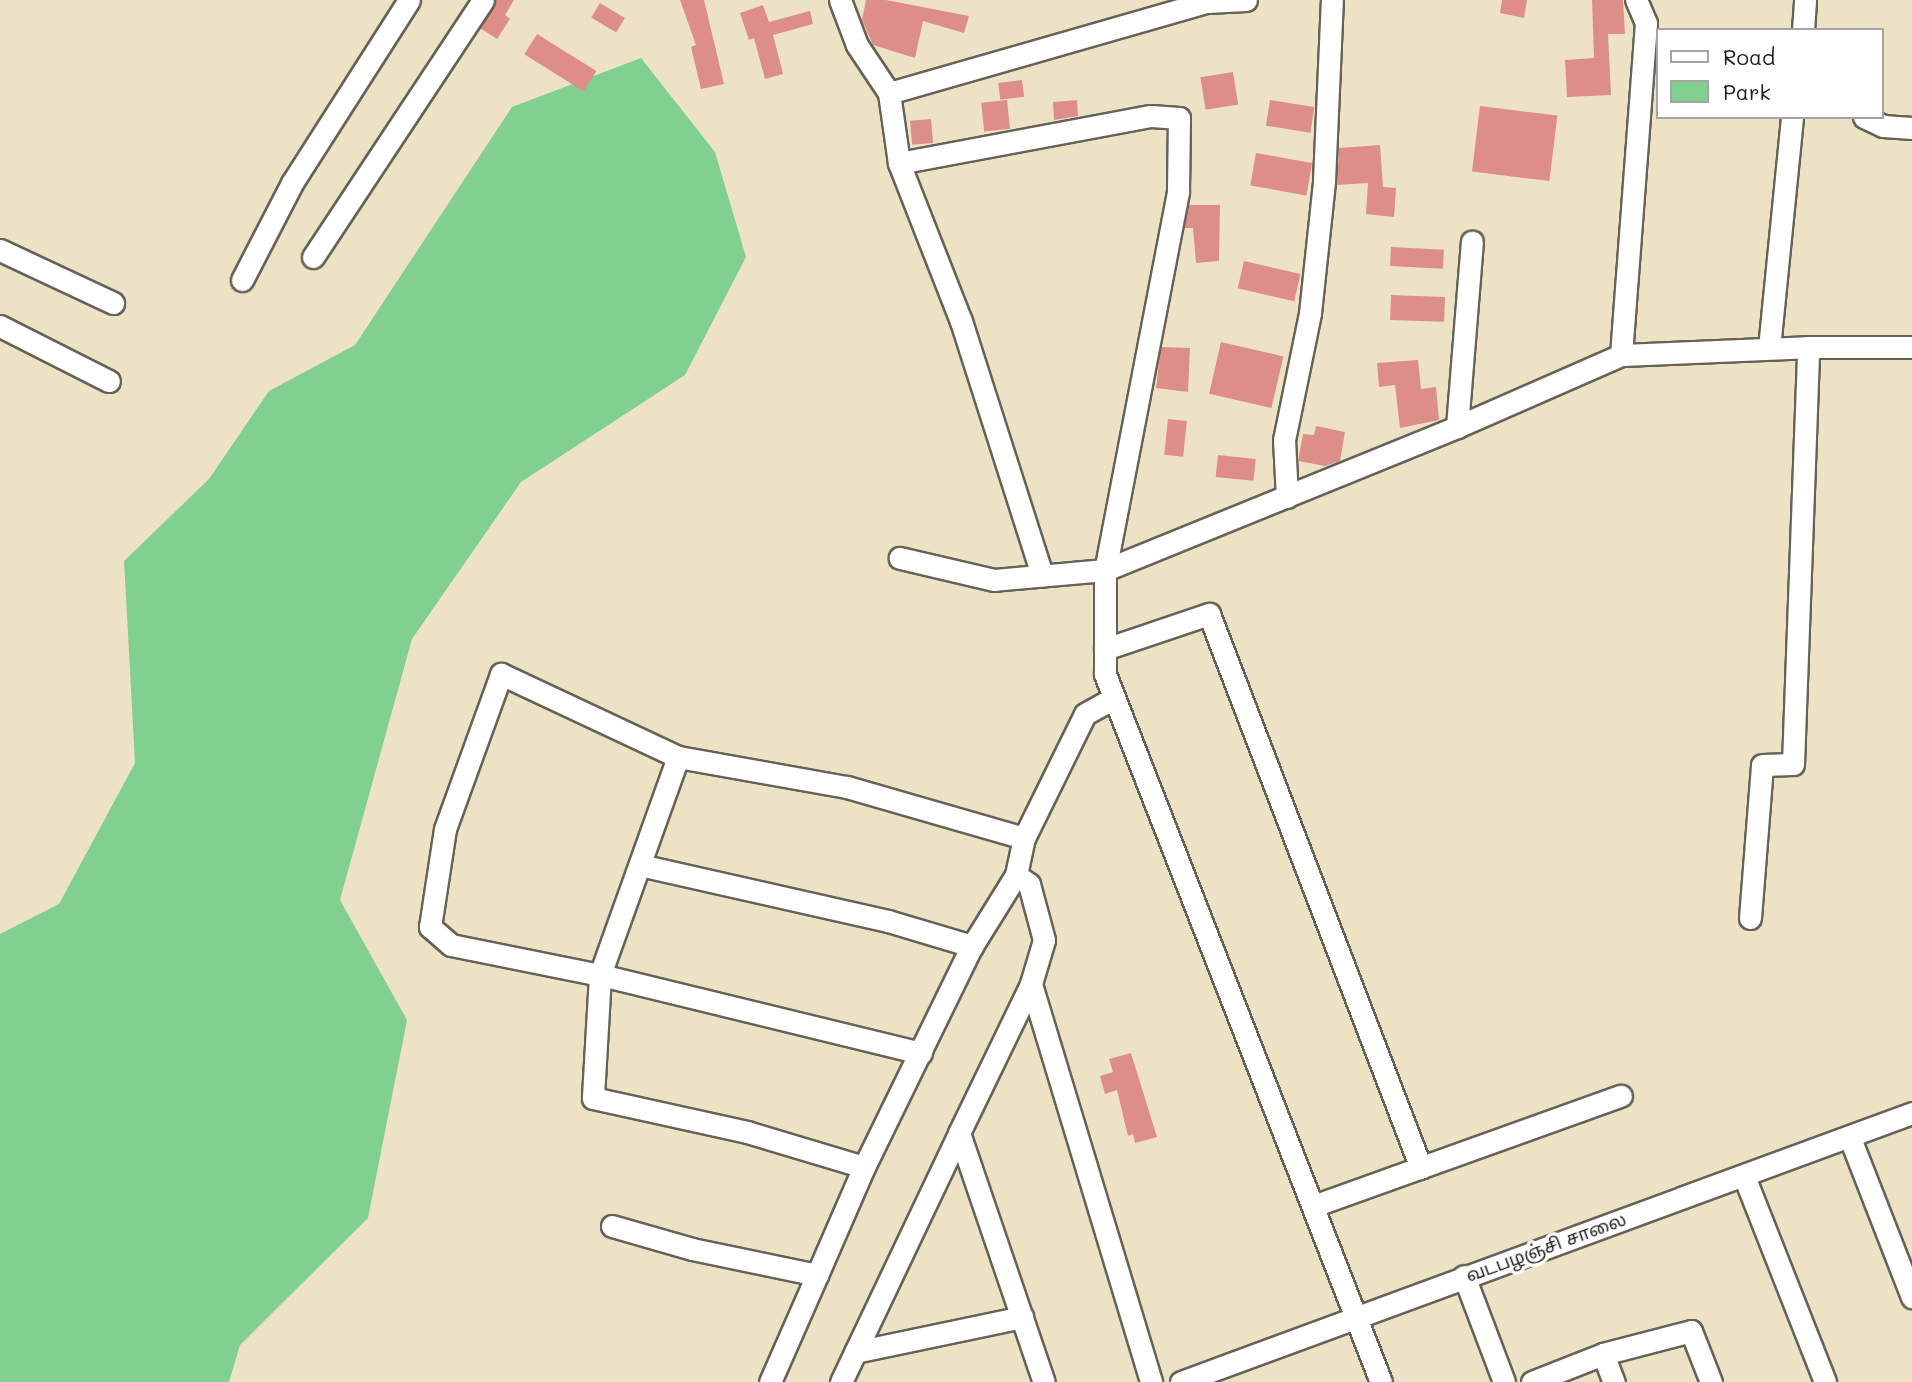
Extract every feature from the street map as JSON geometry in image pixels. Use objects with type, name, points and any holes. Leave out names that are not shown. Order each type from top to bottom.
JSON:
[{"type":"street","points":[[242,280],[292,183],[409,0]]},
{"type":"street","points":[[313,257],[483,0]]},
{"type":"street","points":[[840,0],[857,45],[889,93],[899,163],[961,321],[1042,575]]},
{"type":"street","points":[[889,93],[1205,1],[1246,0]]},
{"type":"street","points":[[1287,497],[1284,440],[1310,313],[1324,181],[1332,0]]},
{"type":"street","points":[[1621,355],[1636,110],[1651,71],[1646,23],[1636,0]]},
{"type":"street","points":[[1803,28],[1805,0]]},
{"type":"street","points":[[899,163],[1151,116],[1179,118],[1178,192],[1105,570],[1105,674],[1381,1382]]},
{"type":"street","points":[[1769,348],[1792,119]]},
{"type":"street","points":[[1868,119],[1883,126],[1912,128]]},
{"type":"street","points":[[1457,427],[1472,242]]},
{"type":"street","points":[[0,250],[113,303]]},
{"type":"street","points":[[0,326],[109,381]]},
{"type":"street","points":[[1750,918],[1762,765],[1793,764],[1808,347]]},
{"type":"street","points":[[900,558],[994,580],[1105,570],[1457,427],[1621,355],[1769,348],[1912,347]]},
{"type":"street","points":[[1105,649],[1209,614],[1421,1168]]},
{"type":"street","points":[[921,1053],[600,975],[451,945],[430,927],[445,829],[501,674],[678,757],[847,787],[1024,838]]},
{"type":"street","points":[[770,1382],[864,1167],[972,946],[1016,875],[1024,838],[1085,714],[1114,698]]},
{"type":"street","points":[[678,757],[600,975],[593,1098],[747,1132],[864,1167]]},
{"type":"street","points":[[640,865],[888,921],[972,946]]},
{"type":"street","points":[[841,1382],[1031,984],[1044,940],[1029,884],[1016,875]]},
{"type":"street","points":[[1031,984],[1151,1382]]},
{"type":"street","points":[[1313,1206],[1621,1096]]},
{"type":"street","name":"வடபழஞ்சி சாலை","points":[[1181,1382],[1355,1315],[1850,1138],[1912,1113]]},
{"type":"street","points":[[959,1133],[1044,1382]]},
{"type":"street","points":[[1850,1138],[1912,1297]]},
{"type":"street","points":[[1744,1176],[1825,1382]]},
{"type":"street","points":[[611,1226],[692,1249],[817,1275]]},
{"type":"street","points":[[1464,1276],[1504,1382]]},
{"type":"street","points":[[855,1352],[1022,1317]]},
{"type":"street","points":[[1532,1382],[1603,1354],[1691,1332],[1711,1382]]},
{"type":"street","points":[[1603,1354],[1614,1382]]},
{"type":"green space","points":[[641,58],[715,152],[746,257],[685,375],[521,482],[412,639],[340,900],[407,1020],[368,1218],[240,1345],[229,1382],[0,1382],[0,934],[59,904],[135,763],[124,561],[209,479],[269,391],[355,345],[512,107]]},
{"type":"building","points":[[496,0],[514,0],[505,15],[510,19],[497,39],[480,28]]},
{"type":"building","points":[[680,0],[704,0],[724,84],[701,89],[691,47],[696,45]]},
{"type":"building","points":[[866,0],[886,0],[969,16],[964,33],[923,21],[915,58],[873,45],[862,20]]},
{"type":"building","points":[[1502,0],[1527,0],[1524,18],[1500,13]]},
{"type":"building","points":[[1592,0],[1623,0],[1625,34],[1608,34],[1611,95],[1567,97],[1565,60],[1594,58]]},
{"type":"building","points":[[600,3],[625,18],[616,33],[591,18]]},
{"type":"building","points":[[763,5],[769,22],[810,11],[813,24],[773,35],[783,74],[765,79],[754,38],[749,40],[740,13]]},
{"type":"building","points":[[537,34],[596,71],[584,91],[524,54]]},
{"type":"building","points":[[1233,72],[1238,105],[1206,110],[1200,77]]},
{"type":"building","points":[[1022,80],[1024,97],[1000,100],[998,83]]},
{"type":"building","points":[[1007,100],[1010,129],[984,132],[981,103]]},
{"type":"building","points":[[1077,100],[1078,116],[1054,120],[1053,102]]},
{"type":"building","points":[[1270,100],[1314,107],[1310,133],[1266,126]]},
{"type":"building","points":[[1480,106],[1557,116],[1549,181],[1472,172]]},
{"type":"building","points":[[931,119],[933,143],[912,145],[910,121]]},
{"type":"building","points":[[1380,145],[1383,187],[1396,188],[1394,217],[1366,214],[1368,183],[1337,185],[1339,148]]},
{"type":"building","points":[[1256,153],[1312,163],[1306,195],[1250,185]]},
{"type":"building","points":[[1189,205],[1220,205],[1219,261],[1196,263],[1193,228],[1184,228]]},
{"type":"building","points":[[1391,247],[1444,250],[1443,269],[1390,266]]},
{"type":"building","points":[[1244,261],[1301,274],[1294,301],[1238,288]]},
{"type":"building","points":[[1391,295],[1445,297],[1444,322],[1390,320]]},
{"type":"building","points":[[1221,342],[1283,356],[1271,408],[1209,394]]},
{"type":"building","points":[[1161,347],[1190,348],[1188,392],[1156,388]]},
{"type":"building","points":[[1418,360],[1421,389],[1436,387],[1439,420],[1400,428],[1395,385],[1379,387],[1377,363]]},
{"type":"building","points":[[1168,419],[1187,421],[1183,457],[1164,455]]},
{"type":"building","points":[[1316,426],[1345,432],[1340,461],[1325,466],[1298,461],[1303,434],[1314,435]]},
{"type":"building","points":[[1218,455],[1256,459],[1253,481],[1216,477]]},
{"type":"building","points":[[1131,1053],[1157,1137],[1135,1143],[1133,1134],[1128,1136],[1117,1090],[1105,1094],[1100,1076],[1113,1072],[1109,1059]]}]
